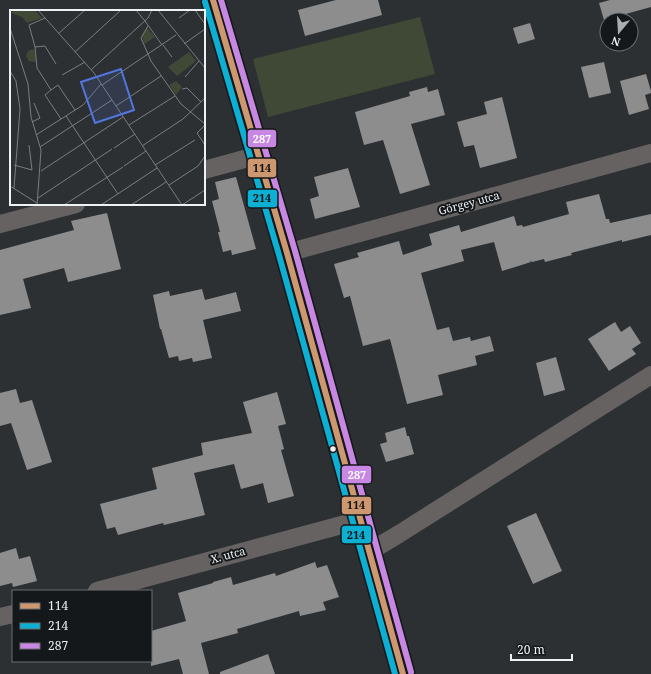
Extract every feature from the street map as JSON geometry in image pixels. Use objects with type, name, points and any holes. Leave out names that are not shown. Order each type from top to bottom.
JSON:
[{"type":"street","points":[[214,0],[287,252],[403,674]]},
{"type":"street","name":"Görgey utca","points":[[287,252],[651,153]]},
{"type":"street","points":[[205,170],[259,155]]},
{"type":"street","points":[[0,224],[72,205]]},
{"type":"street","points":[[369,552],[651,375]]},
{"type":"street","name":"X. utca","points":[[101,590],[360,520]]},
{"type":"street","points":[[0,617],[12,614]]},
{"type":"green space","points":[[420,17],[435,74],[268,117],[253,59]]},
{"type":"building","points":[[336,0],[378,0],[382,15],[305,36],[298,10]]},
{"type":"building","points":[[610,0],[651,0],[651,7],[633,12],[602,12],[599,3]]},
{"type":"building","points":[[530,23],[535,39],[518,44],[513,28]]},
{"type":"building","points":[[604,62],[611,93],[589,98],[581,67]]},
{"type":"building","points":[[646,74],[651,91],[651,93],[645,95],[649,109],[629,115],[620,81]]},
{"type":"building","points":[[427,87],[428,92],[438,89],[445,115],[411,124],[430,185],[400,194],[383,140],[364,145],[355,112],[410,96],[409,92]]},
{"type":"building","points":[[502,97],[517,158],[480,168],[474,145],[464,147],[457,122],[487,114],[484,102]]},
{"type":"building","points":[[348,168],[360,207],[315,219],[310,199],[319,196],[314,177]]},
{"type":"building","points":[[236,177],[256,249],[232,255],[231,250],[223,252],[218,232],[220,232],[212,201],[219,199],[215,182]]},
{"type":"building","points":[[599,194],[606,219],[609,219],[610,223],[651,214],[651,235],[622,242],[622,240],[571,253],[572,255],[545,262],[544,259],[532,262],[530,260],[531,262],[502,271],[494,242],[461,250],[464,261],[421,273],[437,330],[449,327],[453,341],[470,337],[471,341],[490,336],[494,351],[475,356],[477,365],[438,375],[443,395],[407,404],[390,339],[363,346],[350,296],[344,298],[334,264],[359,257],[357,253],[399,241],[403,255],[432,245],[429,234],[459,225],[461,232],[514,216],[517,226],[522,225],[523,227],[569,214],[566,202]]},
{"type":"building","points":[[107,213],[121,269],[68,282],[64,268],[23,279],[31,308],[0,315],[0,250],[74,230],[71,221]]},
{"type":"building","points":[[202,289],[205,300],[236,292],[241,311],[203,320],[212,358],[193,362],[192,358],[179,361],[178,356],[169,358],[160,329],[153,295],[169,291],[170,296]]},
{"type":"building","points":[[615,322],[621,332],[630,326],[641,343],[632,349],[636,354],[609,371],[588,339]]},
{"type":"building","points":[[556,357],[565,390],[544,396],[536,363]]},
{"type":"building","points":[[16,389],[20,403],[32,400],[52,462],[27,470],[11,423],[0,426],[0,393]]},
{"type":"building","points":[[277,392],[286,424],[278,426],[284,449],[281,450],[294,496],[268,503],[263,483],[241,489],[234,464],[194,473],[205,515],[164,525],[163,523],[118,535],[115,527],[107,529],[100,504],[157,489],[152,468],[203,455],[201,443],[252,433],[243,402]]},
{"type":"building","points":[[405,427],[414,454],[386,462],[380,444],[387,442],[385,433]]},
{"type":"building","points":[[536,513],[562,571],[533,584],[507,526]]},
{"type":"building","points":[[16,548],[19,559],[30,556],[37,581],[13,587],[12,583],[0,586],[0,553]]},
{"type":"building","points":[[315,562],[317,568],[327,565],[339,597],[323,602],[326,610],[300,616],[299,611],[237,629],[238,633],[201,643],[209,674],[183,674],[179,659],[151,666],[152,631],[186,621],[178,593],[231,577],[233,585],[275,573],[276,576]]},
{"type":"building","points":[[268,654],[275,674],[220,674],[220,672]]},
{"type":"transit line","name":"114","points":[[213,0],[287,253],[403,674]]},
{"type":"transit line","name":"287","points":[[221,0],[295,251],[411,672]]},
{"type":"transit line","name":"214","points":[[205,2],[279,255],[395,674]]}]
